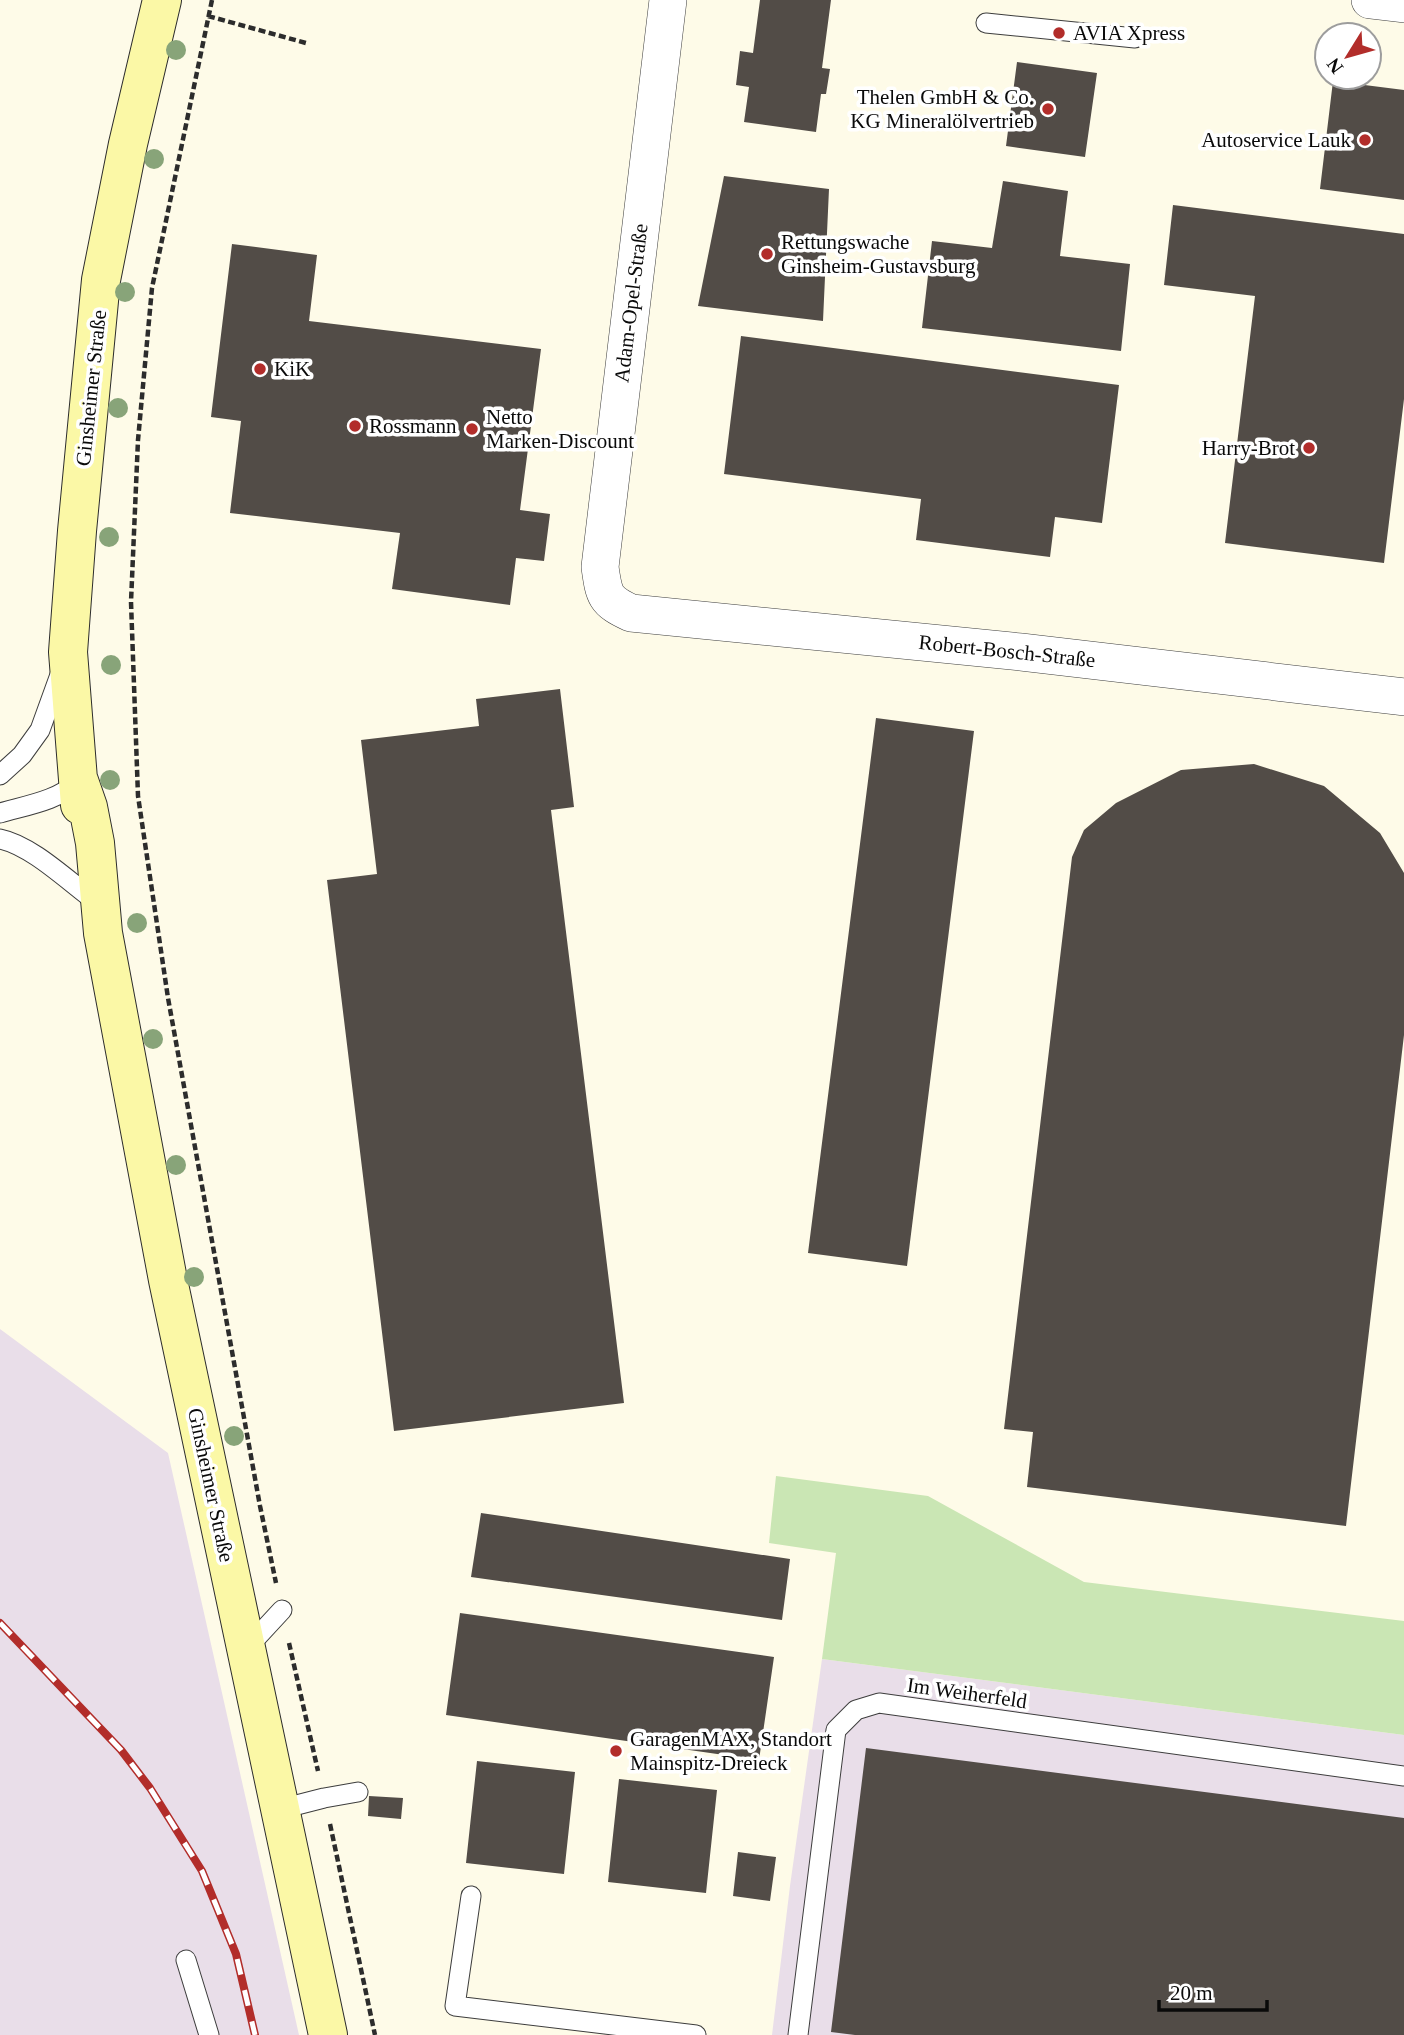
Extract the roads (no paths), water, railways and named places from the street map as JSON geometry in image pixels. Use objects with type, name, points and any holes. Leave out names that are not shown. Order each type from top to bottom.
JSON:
[{"type":"main road","name":"Ginsheimer Straße","points":[[103,933],[90,897],[84,869],[68,652],[101,280],[128,144],[162,0]]},
{"type":"main road","name":"Ginsheimer Straße","points":[[79,781],[88,807],[95,843],[103,933],[167,1280],[328,2035]]},
{"type":"street","name":"Adam-Opel-Straße","points":[[611,604],[603,590],[600,567],[668,0]]},
{"type":"street","points":[[1370,0],[1404,4]]},
{"type":"street","name":"Robert-Bosch-Straße","points":[[611,604],[631,613],[1021,652],[1404,696]]},
{"type":"lane","points":[[986,23],[1135,38]]},
{"type":"lane","points":[[0,775],[22,755],[40,730],[68,652]]},
{"type":"lane","points":[[0,813],[56,797],[67,792],[79,781]]},
{"type":"lane","points":[[0,839],[19,846],[90,897]]},
{"type":"lane","points":[[246,1649],[282,1610]]},
{"type":"lane","name":"Im Weiherfeld","points":[[798,2035],[836,1730],[856,1710],[879,1703],[1404,1776]]},
{"type":"lane","points":[[281,1809],[358,1792]]},
{"type":"lane","points":[[471,1896],[455,2006],[696,2035]]},
{"type":"lane","points":[[186,1959],[209,2035]]},
{"type":"railway","points":[[0,1623],[121,1750],[150,1788],[202,1871],[236,1954],[255,2035]]},
{"type":"place","name":"AVIA Xpress","points":[[1059,33]]},
{"type":"place","name":"Thelen GmbH & Co. KG Mineralölvertrieb","points":[[1048,109]]},
{"type":"place","name":"Autoservice Lauk","points":[[1365,140]]},
{"type":"place","name":"Rettungswache Ginsheim-Gustavsburg","points":[[767,254]]},
{"type":"place","name":"KiK","points":[[260,369]]},
{"type":"place","name":"Rossmann","points":[[355,426]]},
{"type":"place","name":"Netto Marken-Discount","points":[[472,429]]},
{"type":"place","name":"Harry-Brot","points":[[1309,448]]},
{"type":"place","name":"GaragenMAX, Standort Mainspitz-Dreieck","points":[[616,1751]]}]
